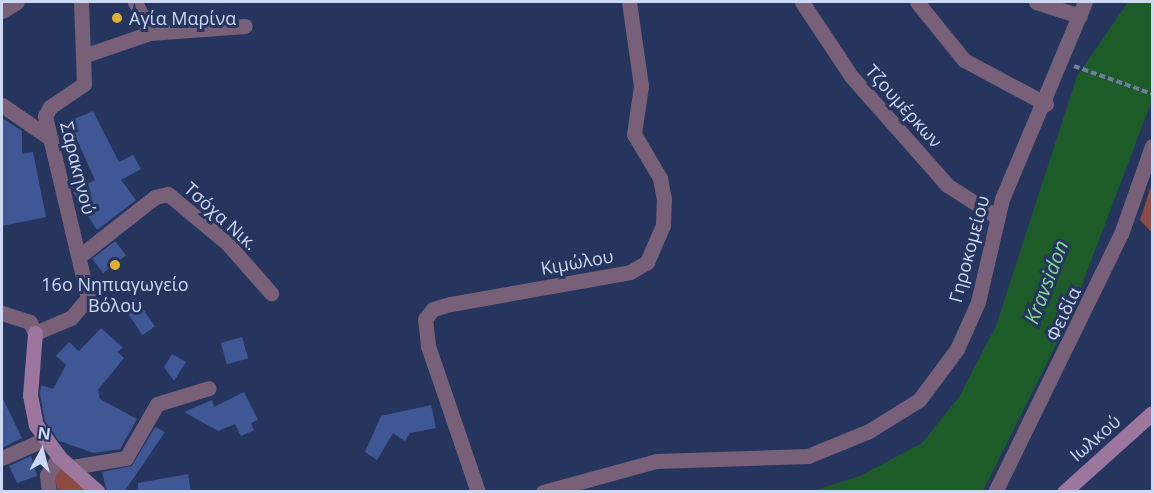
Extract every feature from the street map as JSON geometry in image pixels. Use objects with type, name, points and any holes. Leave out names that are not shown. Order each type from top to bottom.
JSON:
[{"type":"street","points":[[2,11],[17,2]]},
{"type":"street","name":"Σαρακηνού","points":[[35,333],[61,324],[86,303],[81,255],[46,135],[48,109],[84,84],[81,2]]},
{"type":"street","points":[[135,2],[150,33]]},
{"type":"street","name":"Κιμώλου","points":[[478,492],[428,346],[425,319],[433,309],[451,304],[630,272],[647,262],[663,225],[664,199],[660,178],[634,134],[641,86],[629,2]]},
{"type":"street","name":"Τζουμέρκων","points":[[802,2],[852,76],[947,185],[996,217]]},
{"type":"street","points":[[916,2],[964,60],[1046,104]]},
{"type":"street","points":[[1036,2],[1083,9]]},
{"type":"street","name":"Γηροκομείου","points":[[543,492],[656,461],[808,456],[891,420],[931,387],[957,349],[985,280],[996,217],[1046,104],[1083,9]]},
{"type":"street","points":[[83,56],[150,33],[245,26]]},
{"type":"street","points":[[2,105],[46,135]]},
{"type":"street","name":"Φειδία","points":[[995,492],[1117,244],[1152,146]]},
{"type":"street","name":"Τσόχα Νικ.","points":[[81,255],[155,197],[168,194],[227,243],[271,293]]},
{"type":"street","points":[[2,312],[30,322],[35,333],[30,403],[44,441],[98,492]]},
{"type":"street","points":[[49,492],[47,475],[65,462],[126,458],[158,404],[209,388]]},
{"type":"street","name":"Ιωλκού","points":[[1064,492],[1152,413]]},
{"type":"street","points":[[2,458],[44,441]]},
{"type":"path","points":[[1075,67],[1152,94]]},
{"type":"shaded area","points":[[1152,183],[1152,233],[1140,220]]},
{"type":"shaded area","points":[[60,466],[89,491],[58,491],[53,472]]},
{"type":"water","name":"Kravsidon","points":[[1128,2],[1152,2],[1152,100],[1069,319],[983,491],[813,491],[860,476],[922,443],[959,397],[996,326],[1077,76]]},
{"type":"building","points":[[93,111],[119,162],[133,155],[141,169],[121,180],[136,200],[97,230],[73,192],[95,180],[72,129],[72,120]]},
{"type":"building","points":[[2,118],[22,131],[22,154],[33,152],[46,217],[2,226]]},
{"type":"building","points":[[115,241],[126,255],[103,273],[92,259]]},
{"type":"building","points":[[137,300],[155,327],[142,335],[125,308]]},
{"type":"building","points":[[101,328],[123,348],[117,352],[124,358],[98,390],[100,399],[137,419],[120,449],[94,453],[59,441],[45,421],[40,394],[41,385],[53,389],[66,365],[56,356],[69,342],[79,351]]},
{"type":"building","points":[[242,337],[248,358],[227,364],[221,343]]},
{"type":"building","points":[[172,354],[186,362],[174,381],[164,367]]},
{"type":"building","points":[[244,392],[258,420],[251,423],[254,430],[241,436],[235,424],[218,431],[184,412],[212,400],[214,407]]},
{"type":"building","points":[[2,397],[22,438],[2,448]]},
{"type":"building","points":[[431,405],[436,428],[410,433],[405,441],[393,433],[377,460],[365,452],[381,416]]},
{"type":"building","points":[[155,427],[165,432],[124,492],[107,492],[102,472],[132,466]]},
{"type":"building","points":[[31,456],[37,476],[17,483],[9,466]]},
{"type":"building","points":[[188,474],[191,492],[138,492],[138,483]]},
{"type":"place","name":"Αγία Μαρίνα","points":[[117,18]]},
{"type":"place","name":"16ο Νηπιαγωγείο Βόλου","points":[[115,265]]}]
